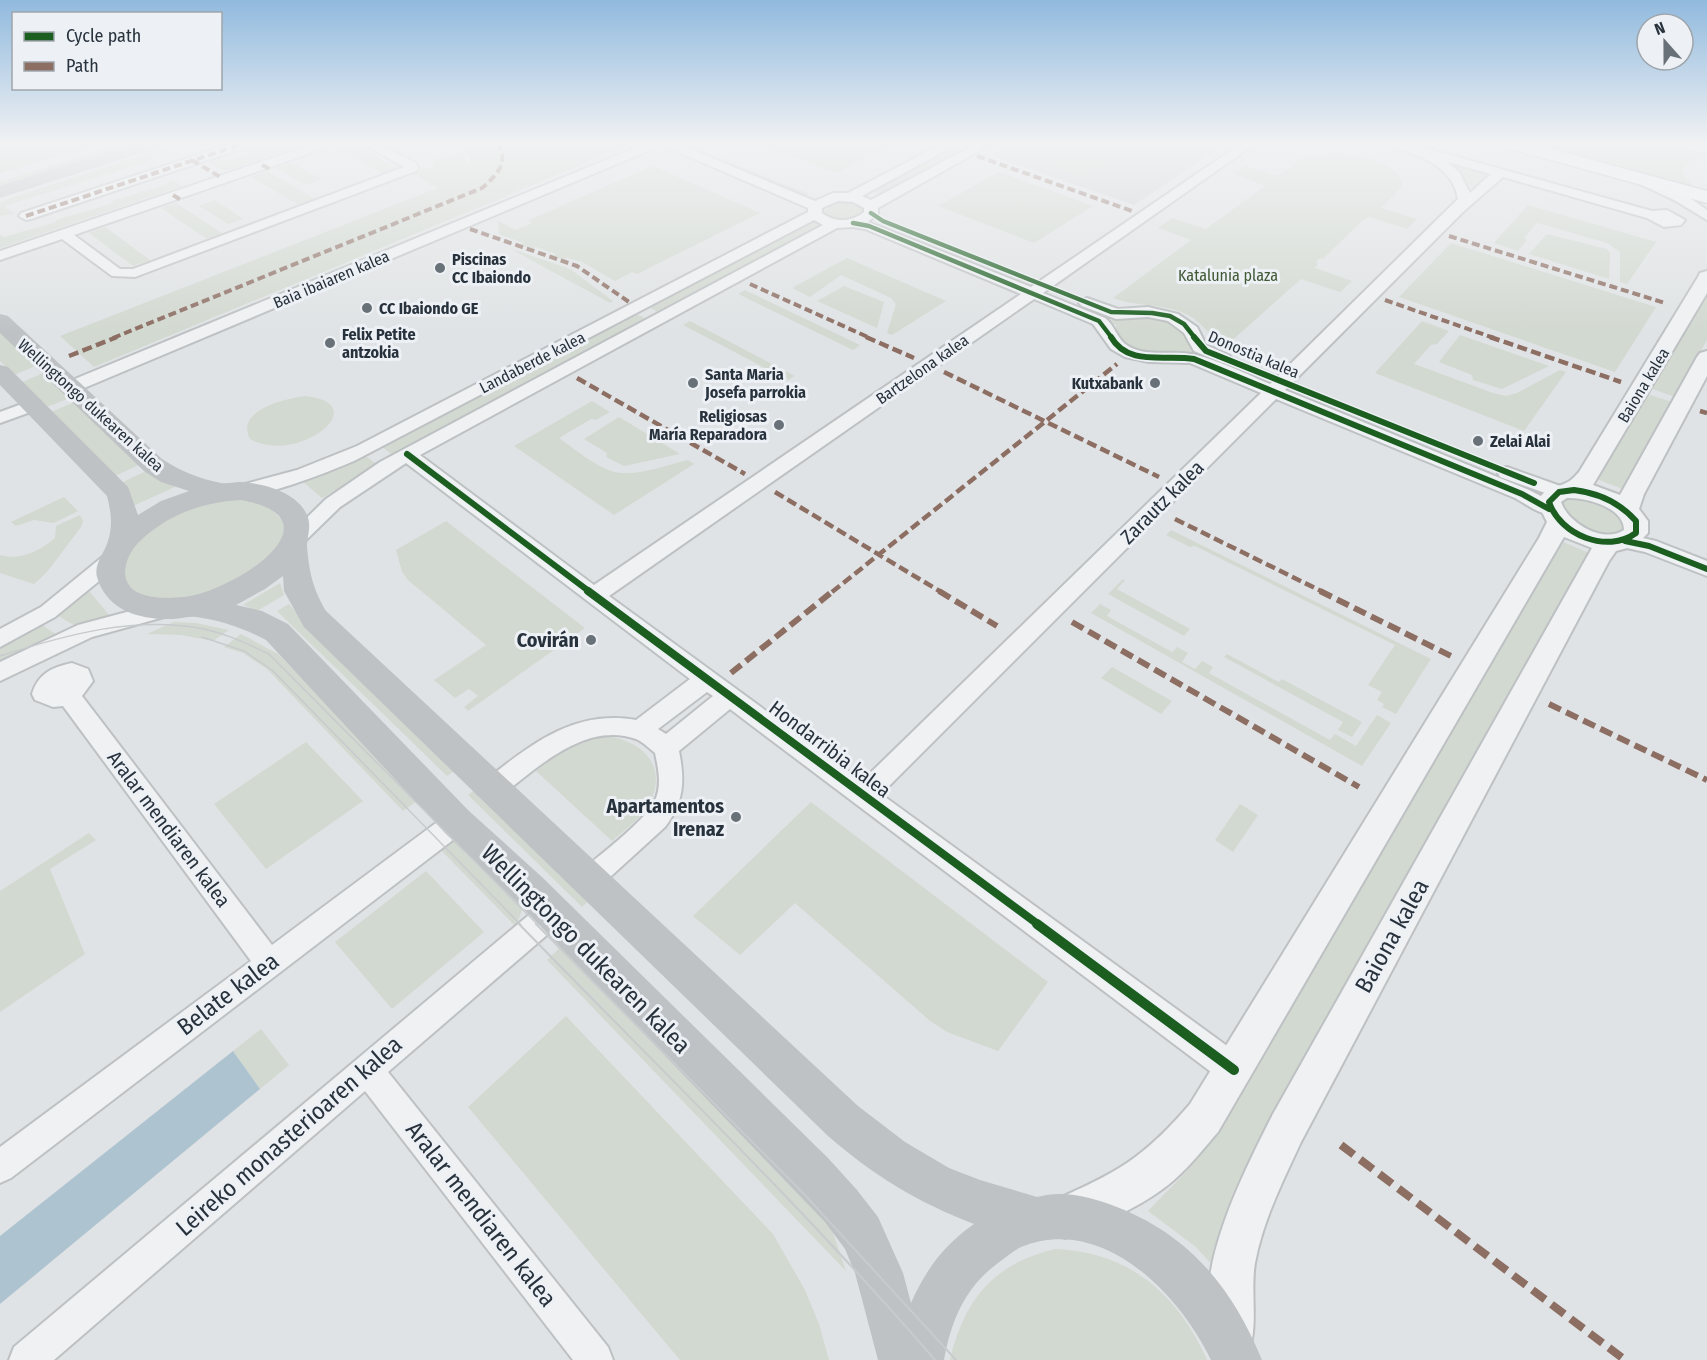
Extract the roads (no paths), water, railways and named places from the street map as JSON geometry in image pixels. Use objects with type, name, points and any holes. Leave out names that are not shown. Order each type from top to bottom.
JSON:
[{"type":"main road","name":"Wellingtongo dukearen kalea","points":[[0,321],[153,465],[170,476],[231,492],[275,497],[287,504],[294,514],[297,526],[294,542]]},
{"type":"main road","name":"Wellingtongo dukearen kalea","points":[[0,372],[119,493],[125,514],[118,552],[110,573],[113,585],[120,595],[132,603],[148,607],[181,608],[251,619],[277,632],[435,796],[457,822],[552,913],[804,1165],[841,1206],[862,1233],[874,1263],[903,1360]]},
{"type":"main road","points":[[118,552],[133,532],[164,511],[183,502],[231,492]]},
{"type":"main road","points":[[181,608],[236,592],[256,582],[284,557],[294,542]]},
{"type":"main road","points":[[294,542],[299,591],[315,619],[875,1150],[918,1178],[948,1193],[984,1206],[1050,1218],[1092,1220],[1119,1229],[1146,1244],[1171,1263],[1194,1287],[1215,1315],[1234,1354]]},
{"type":"main road","points":[[919,1360],[926,1327],[934,1306],[959,1265],[982,1243],[1007,1228],[1050,1218]]},
{"type":"street","points":[[26,216],[54,206]]},
{"type":"street","points":[[0,256],[148,206]]},
{"type":"street","points":[[64,234],[112,270],[124,274],[135,273],[312,206]]},
{"type":"street","name":"Baia ibaiaren kalea","points":[[71,387],[505,206]]},
{"type":"street","points":[[807,206],[815,210]]},
{"type":"street","name":"Landaberde kalea","points":[[231,492],[316,471],[363,450],[818,206]]},
{"type":"street","name":"Donostia kalea","points":[[868,206],[883,221],[1037,289],[1103,323],[1112,341],[1126,352],[1149,359],[1185,357],[1278,387]]},
{"type":"street","points":[[871,210],[877,206]]},
{"type":"street","name":"Bartzelona kalea","points":[[595,596],[1157,206]]},
{"type":"street","points":[[1625,206],[1652,214]]},
{"type":"street","points":[[1693,206],[1707,216]]},
{"type":"street","name":"Zarautz kalea","points":[[864,795],[1460,208]]},
{"type":"street","name":"Donostia kalea","points":[[815,210],[824,221],[869,226],[1037,289],[1116,314],[1148,312],[1173,317],[1191,330],[1197,344],[1206,351],[1278,387],[1560,503]]},
{"type":"street","name":"Landaberde kalea","points":[[294,542],[347,493],[407,454],[844,223],[864,220],[871,210]]},
{"type":"street","name":"Baiona kalea","points":[[1050,1218],[1131,1185],[1163,1163],[1204,1118],[1234,1070],[1560,503],[1588,477],[1707,277]]},
{"type":"street","name":"Baiona kalea","points":[[1234,1354],[1231,1299],[1234,1263],[1260,1185],[1287,1128],[1598,558],[1624,528],[1632,494],[1707,357]]},
{"type":"street","points":[[0,418],[33,405]]},
{"type":"street","name":"Hondarribia kalea","points":[[407,454],[1234,1070]]},
{"type":"street","points":[[1707,554],[1624,528],[1587,538],[1560,503],[1602,495],[1624,528],[1649,546],[1707,569]]},
{"type":"street","points":[[0,639],[48,612],[118,552]]},
{"type":"street","points":[[0,672],[86,631],[181,608]]},
{"type":"street","points":[[640,730],[707,679]]},
{"type":"street","name":"Aralar mendiaren kalea","points":[[68,695],[269,963]]},
{"type":"street","points":[[666,748],[729,696]]},
{"type":"street","points":[[493,788],[556,741],[568,734],[593,727],[640,730],[666,748],[672,784],[669,801],[659,816],[589,880]]},
{"type":"street","name":"Belate kalea","points":[[0,1167],[457,822]]},
{"type":"street","name":"Leireko monasterioaren kalea","points":[[27,1360],[366,1069],[552,913]]},
{"type":"street","name":"Aralar mendiaren kalea","points":[[366,1069],[595,1360]]},
{"type":"water","points":[[233,1051],[260,1089],[0,1304],[0,1236]]},
{"type":"tram line","points":[[0,656],[101,629],[153,624],[178,625],[213,631],[269,654],[538,925]]},
{"type":"tram line","points":[[202,637],[244,651],[272,670],[521,925]]},
{"type":"tram line","points":[[519,924],[783,1193],[935,1360]]},
{"type":"tram line","points":[[536,924],[804,1194],[956,1360]]},
{"type":"place","name":"Piscinas CC Ibaiondo","points":[[440,268]]},
{"type":"place","name":"CC Ibaiondo GE","points":[[367,308]]},
{"type":"place","name":"Felix Petite antzokia","points":[[330,343]]},
{"type":"place","name":"Santa Maria Josefa parrokia","points":[[693,383]]},
{"type":"place","name":"Kutxabank","points":[[1155,383]]},
{"type":"place","name":"Religiosas María Reparadora","points":[[779,425]]},
{"type":"place","name":"Zelai Alai","points":[[1478,441]]},
{"type":"place","name":"Covirán","points":[[591,640]]},
{"type":"place","name":"Apartamentos Irenaz","points":[[736,817]]},
{"type":"park label","name":"Katalunia plaza","points":[[1228,275]]}]
